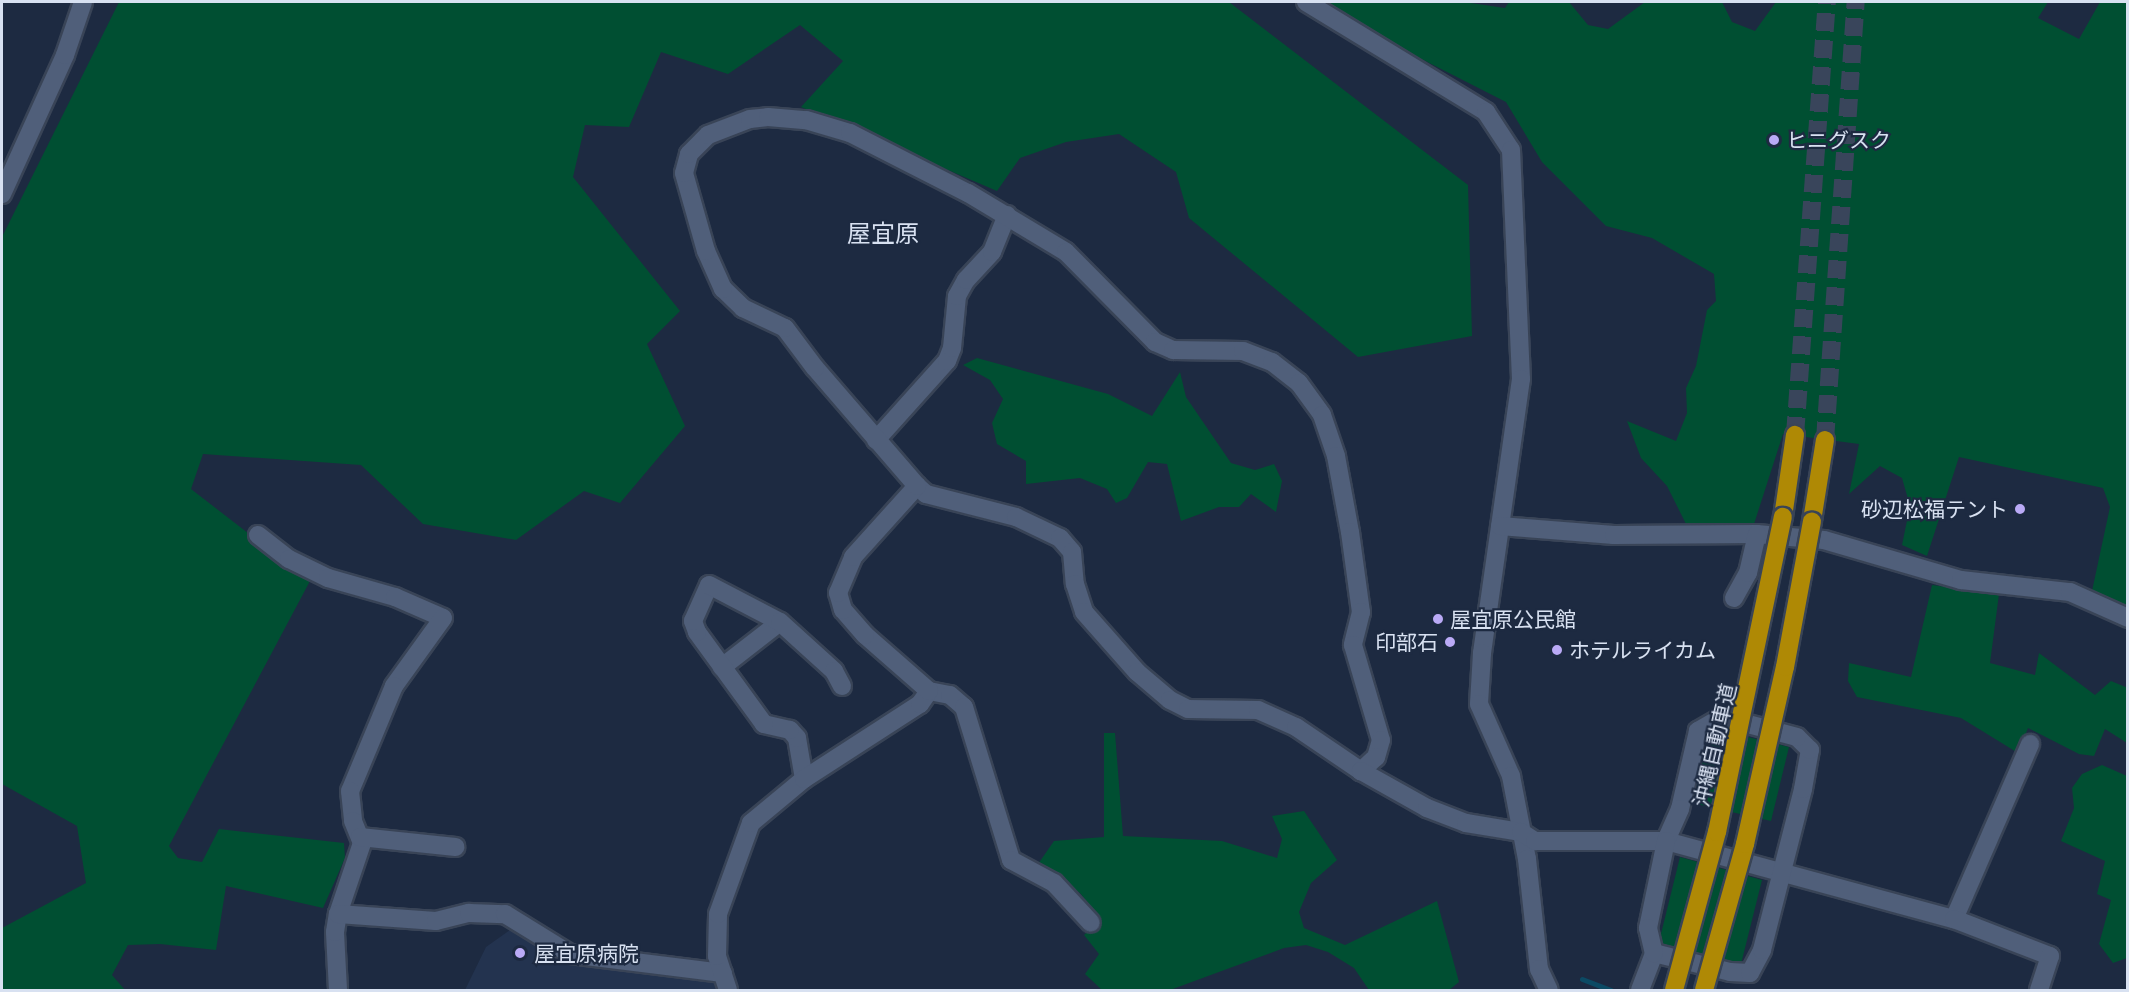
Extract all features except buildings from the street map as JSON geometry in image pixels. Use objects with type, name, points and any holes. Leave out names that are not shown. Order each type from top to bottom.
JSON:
[{"type":"highway","name":"沖縄自動車道","points":[[1674,990],[1720,820],[1783,518],[1795,435]]},
{"type":"highway","points":[[1704,990],[1752,811],[1785,667],[1825,440]]},
{"type":"street","points":[[3,188],[65,55],[83,2]]},
{"type":"street","points":[[1306,2],[1486,112],[1511,150],[1521,379],[1500,526],[1479,704],[1511,776],[1521,832],[1539,969],[1549,990]]},
{"type":"street","points":[[1361,771],[1376,757],[1381,740],[1353,645],[1360,602],[1336,456],[1322,415],[1299,383],[1272,362],[1243,351],[1173,350],[1155,342],[1066,252],[1007,215],[850,133],[806,120],[750,119],[708,135],[689,154],[684,173],[706,251],[723,289],[743,308],[785,328],[876,440],[926,494],[1016,517],[1060,538],[1072,552],[1075,584],[1084,612],[1137,672],[1170,700],[1188,709],[1258,710],[1296,727],[1361,771],[1427,808],[1466,823],[1521,832],[1535,841],[1666,841],[1782,870],[1954,919],[2050,956],[2039,990]]},
{"type":"street","points":[[876,440],[947,361],[952,348],[957,296],[966,280],[992,252],[1007,215]]},
{"type":"street","points":[[917,486],[853,557],[838,593],[843,610],[865,635],[929,692],[950,695],[964,707],[1011,861],[1054,883],[1091,923]]},
{"type":"street","points":[[1500,526],[1614,535],[1757,534],[1824,540],[1961,580],[2070,592],[2127,618]]},
{"type":"street","points":[[258,534],[289,559],[328,578],[395,597],[443,618],[394,686],[350,791],[353,821],[362,843],[338,915],[335,932],[338,990]]},
{"type":"street","points":[[1734,598],[1748,573],[1757,534]]},
{"type":"street","points":[[804,780],[797,738],[790,730],[764,724],[722,667],[693,621],[710,585],[780,622],[834,671],[842,686]]},
{"type":"street","points":[[722,667],[780,622]]},
{"type":"street","points":[[338,915],[436,921],[469,913],[506,914],[570,954],[725,982],[717,956],[718,914],[743,838],[751,823],[767,807],[804,780],[920,704],[929,692]]},
{"type":"street","points":[[1640,990],[1654,953],[1648,928],[1666,841],[1680,809],[1698,731],[1722,717],[1797,737],[1810,750],[1762,950],[1750,973],[1730,972],[1654,953]]},
{"type":"street","points":[[1954,919],[2030,744]]},
{"type":"street","points":[[360,837],[454,847]]},
{"type":"shaded area","name":"屋宜原病院","points":[[513,928],[546,946],[717,980],[720,990],[465,990],[486,947]]},
{"type":"green space","points":[[119,2],[1229,2],[1468,185],[1472,336],[1358,357],[1189,218],[1176,172],[1119,134],[1066,142],[1020,158],[997,191],[801,107],[843,61],[800,25],[728,74],[661,52],[629,127],[585,125],[573,177],[680,311],[647,344],[685,426],[620,503],[584,491],[516,540],[423,524],[361,465],[203,454],[191,489],[310,581],[169,846],[178,858],[202,862],[219,829],[344,843],[345,858],[323,908],[226,886],[216,950],[160,944],[128,945],[112,975],[125,990],[2,990],[2,928],[86,883],[77,826],[2,784],[2,237]]},
{"type":"green space","points":[[1325,2],[1464,2],[1505,8],[1509,2],[1569,2],[1588,25],[1608,29],[1645,2],[1722,2],[1732,22],[1755,31],[1776,2],[2048,2],[2038,18],[2079,39],[2100,2],[2127,2],[2127,611],[2092,591],[2110,507],[2103,488],[1959,457],[1927,556],[1902,545],[1910,506],[1902,478],[1880,466],[1849,494],[1859,444],[1783,434],[1754,524],[1688,528],[1667,486],[1641,458],[1627,421],[1676,441],[1687,413],[1686,388],[1696,366],[1707,310],[1716,301],[1714,274],[1652,238],[1606,226],[1542,162],[1506,102],[1390,43]]},
{"type":"green space","points":[[977,358],[1108,394],[1152,416],[1180,372],[1186,397],[1231,463],[1255,470],[1274,464],[1282,481],[1276,512],[1251,494],[1239,507],[1219,507],[1181,521],[1167,464],[1148,462],[1127,498],[1116,503],[1107,489],[1080,478],[1026,484],[1026,461],[997,444],[992,423],[1003,399],[990,380],[963,365]]},
{"type":"green space","points":[[1932,585],[1999,594],[1990,663],[2035,675],[2039,653],[2095,695],[2111,681],[2128,688],[2127,743],[2105,729],[2094,756],[2079,754],[2028,728],[2018,753],[1961,718],[1857,697],[1848,681],[1849,663],[1911,677]]},
{"type":"green space","points":[[1710,728],[1789,747],[1771,821],[1692,803]]},
{"type":"green space","points":[[1104,733],[1115,733],[1123,836],[1222,841],[1277,858],[1282,839],[1272,816],[1304,811],[1337,860],[1311,883],[1299,912],[1304,928],[1345,945],[1437,901],[1459,982],[1449,990],[1369,990],[1354,968],[1328,952],[1306,945],[1284,948],[1170,990],[1102,990],[1085,974],[1099,954],[1084,935],[1101,920],[1080,893],[1038,864],[1054,841],[1104,837]]},
{"type":"green space","points":[[2102,765],[2127,776],[2127,958],[2113,963],[2099,944],[2111,900],[2097,894],[2105,861],[2061,841],[2074,808],[2072,788],[2082,774]]},
{"type":"green space","points":[[1680,857],[1762,880],[1740,968],[1658,946]]},
{"type":"waterway","points":[[1582,979],[1611,990]]},
{"type":"tunnel","points":[[1795,435],[1827,2]]},
{"type":"tunnel","points":[[1825,440],[1856,2]]},
{"type":"place","name":"ヒニグスク","points":[[1774,140]]},
{"type":"place","name":"砂辺松福テント","points":[[2020,509]]},
{"type":"place","name":"屋宜原公民館","points":[[1438,619]]},
{"type":"place","name":"印部石","points":[[1450,642]]},
{"type":"place","name":"ホテルライカム","points":[[1557,650]]},
{"type":"place","name":"屋宜原病院","points":[[520,953]]},
{"type":"district","name":"屋宜原","points":[[883,234]]}]
